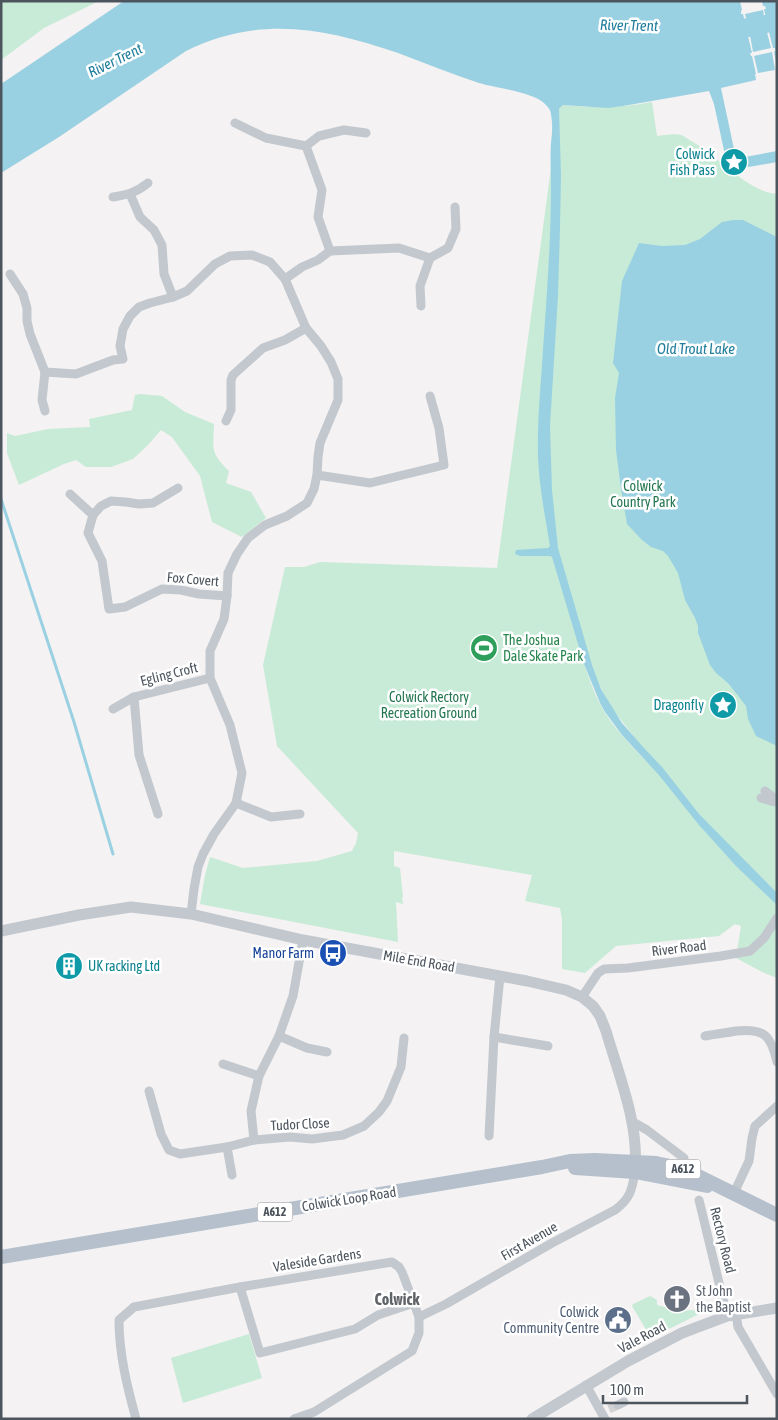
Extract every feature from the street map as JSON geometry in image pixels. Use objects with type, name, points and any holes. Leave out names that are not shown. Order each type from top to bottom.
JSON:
[{"type":"main road","name":"Colwick Loop Road","points":[[1,1257],[570,1161],[595,1160],[635,1167]]},
{"type":"main road","name":"A612","points":[[635,1167],[656,1163],[684,1169],[777,1214]]},
{"type":"street","points":[[235,123],[266,138],[306,146],[319,136],[344,130],[362,132],[359,122]]},
{"type":"street","points":[[306,146],[322,190],[318,217],[330,251]]},
{"type":"street","points":[[113,197],[130,194],[148,183]]},
{"type":"street","points":[[130,194],[140,217],[154,230],[162,245],[164,274],[172,297]]},
{"type":"street","points":[[421,306],[420,286],[430,258],[448,248],[456,229],[455,211],[466,214]]},
{"type":"street","points":[[285,279],[330,251],[399,248],[430,258]]},
{"type":"street","points":[[45,372],[76,374],[113,360],[123,359],[120,346],[123,329],[130,316],[139,308],[187,291],[215,264],[230,256],[252,255],[270,262],[285,279],[306,328],[321,346],[331,362],[338,379],[338,400],[320,443],[318,475],[307,503],[287,516],[266,525],[248,538],[237,554],[228,573],[228,596],[224,620],[210,651],[210,678],[230,725],[242,774],[236,803],[214,834],[203,854],[196,875],[191,914]]},
{"type":"street","points":[[10,274],[23,294],[27,308],[30,334],[45,372],[42,400],[45,411]]},
{"type":"street","points":[[226,421],[231,410],[230,380],[233,375],[263,348],[285,340],[306,328]]},
{"type":"street","points":[[318,475],[370,483],[444,465],[440,428],[430,396]]},
{"type":"street","points":[[70,494],[93,515],[101,506],[111,501],[139,504],[153,503],[178,488]]},
{"type":"street","name":"Fox Covert","points":[[93,515],[88,533],[102,561],[109,609],[125,607],[162,589],[228,596]]},
{"type":"street","name":"Egling Croft","points":[[113,708],[134,697],[210,678]]},
{"type":"street","name":"Egling Croft","points":[[134,697],[139,755],[158,814]]},
{"type":"street","points":[[763,794],[771,801],[777,801]]},
{"type":"street","points":[[236,803],[272,817],[300,814]]},
{"type":"street","name":"Mile End Road","points":[[1,931],[79,914],[130,907],[150,908],[191,914],[303,940],[566,990],[582,997],[593,1006],[600,1016],[606,1031],[632,1122],[635,1142],[635,1167]]},
{"type":"street","name":"River Road","points":[[582,997],[598,973],[604,969],[628,968],[750,951],[764,938],[777,918]]},
{"type":"street","points":[[254,1140],[251,1111],[259,1076],[279,1036],[293,996],[303,940]]},
{"type":"street","points":[[489,1136],[494,1125],[494,1037],[500,976]]},
{"type":"street","points":[[705,1036],[755,1030],[763,1034],[770,1041],[777,1062]]},
{"type":"street","points":[[279,1036],[307,1048],[327,1052]]},
{"type":"street","points":[[494,1037],[531,1048],[548,1046]]},
{"type":"street","name":"Tudor Close","points":[[149,1091],[161,1134],[169,1150],[180,1154],[227,1147],[254,1140],[290,1137],[312,1139],[343,1135],[364,1126],[380,1112],[387,1101],[400,1067],[404,1038]]},
{"type":"street","points":[[223,1064],[259,1076]]},
{"type":"street","points":[[731,1191],[749,1161],[755,1126],[777,1106]]},
{"type":"street","points":[[632,1122],[647,1130],[684,1158]]},
{"type":"street","points":[[227,1147],[232,1175]]},
{"type":"street","name":"First Avenue","points":[[419,1317],[446,1304],[552,1243],[615,1210],[629,1196],[635,1167]]},
{"type":"street","name":"Rectory Road","points":[[699,1200],[731,1315],[777,1394]]},
{"type":"street","name":"Valeside Gardens","points":[[136,1419],[127,1386],[119,1342],[119,1320],[134,1307],[392,1262],[402,1272],[419,1317],[419,1333],[412,1351],[314,1412],[294,1419]]},
{"type":"street","points":[[240,1287],[260,1353],[355,1329],[378,1315],[414,1303]]},
{"type":"street","name":"Vale Road","points":[[532,1419],[586,1385],[660,1344],[704,1323],[731,1315],[777,1308]]},
{"type":"street","points":[[586,1385],[612,1410]]},
{"type":"green space","points":[[1,1],[99,1],[44,28],[1,60]]},
{"type":"green space","points":[[652,102],[657,136],[682,135],[755,187],[777,194],[777,978],[736,958],[741,926],[735,924],[719,936],[616,946],[585,973],[562,969],[562,920],[560,908],[525,901],[532,875],[394,851],[394,866],[400,868],[403,897],[403,904],[396,902],[398,942],[200,904],[210,857],[243,868],[317,861],[352,851],[358,833],[277,746],[263,665],[285,567],[304,567],[320,562],[497,568],[559,109],[563,105],[608,107]],"holes":[[[584,664],[593,670],[611,707],[632,734],[649,764],[622,736],[605,712],[595,694]]]},
{"type":"green space","points":[[135,395],[162,396],[185,412],[214,424],[214,450],[218,459],[229,471],[226,483],[251,492],[266,518],[242,537],[212,522],[200,476],[172,437],[161,430],[133,459],[111,467],[86,467],[76,460],[19,485],[7,453],[7,433],[15,436],[48,429],[90,427],[89,419],[132,410]]},
{"type":"green space","points":[[650,1296],[657,1300],[657,1305],[681,1311],[694,1310],[698,1304],[709,1304],[707,1310],[651,1338],[632,1306]]},
{"type":"green space","points":[[249,1334],[262,1378],[183,1403],[171,1358]]},
{"type":"water","points":[[124,1],[740,1],[741,14],[743,14],[747,32],[746,36],[748,36],[752,53],[750,53],[756,80],[721,88],[734,149],[745,157],[777,151],[777,162],[743,168],[725,155],[714,104],[709,91],[608,108],[563,105],[559,109],[561,175],[558,296],[550,426],[552,490],[558,548],[592,665],[601,689],[622,723],[662,767],[699,814],[777,893],[777,905],[736,866],[699,825],[658,774],[622,735],[605,712],[584,664],[552,557],[520,556],[515,554],[516,550],[548,548],[550,546],[542,501],[538,456],[539,402],[550,225],[552,126],[551,113],[548,107],[532,96],[479,83],[371,44],[318,32],[266,29],[213,40],[186,51],[59,137],[1,173],[1,84]]},
{"type":"water","points":[[762,1],[777,1],[777,66],[775,48],[773,48],[769,32],[771,31],[768,28],[764,9],[766,9]]},
{"type":"water","points":[[763,10],[766,29],[749,32],[745,14]]},
{"type":"water","points":[[767,32],[771,48],[753,52],[750,35]]},
{"type":"water","points":[[772,52],[775,70],[758,73],[754,56]]},
{"type":"water","name":"Old Trout Lake","points":[[743,220],[777,237],[777,746],[756,736],[748,719],[746,706],[728,683],[710,665],[698,633],[695,618],[685,600],[678,573],[668,556],[663,551],[651,547],[642,540],[627,524],[616,450],[615,398],[619,373],[613,363],[622,281],[639,243],[662,246],[685,245],[700,239],[722,222]]},
{"type":"waterway","name":"River Trent","points":[[723,26],[751,28],[777,21]]},
{"type":"waterway","points":[[1,499],[74,722],[113,854]]},
{"type":"tunnel","points":[[609,1409],[618,1405]]},
{"type":"place","name":"Colwick Fish Pass","points":[[734,162]]},
{"type":"place","name":"The Joshua Dale Skate Park","points":[[484,648]]},
{"type":"place","name":"Dragonfly","points":[[723,705]]},
{"type":"place","name":"Manor Farm","points":[[333,953]]},
{"type":"place","name":"UK racking Ltd","points":[[69,966]]},
{"type":"place","name":"St John the Baptist","points":[[677,1299]]},
{"type":"place","name":"Colwick Community Centre","points":[[618,1320]]},
{"type":"district","name":"Colwick","points":[[397,1299]]},
{"type":"park label","name":"Colwick Country Park","points":[[643,494]]},
{"type":"park label","name":"Colwick Rectory Recreation Ground","points":[[429,706]]}]
